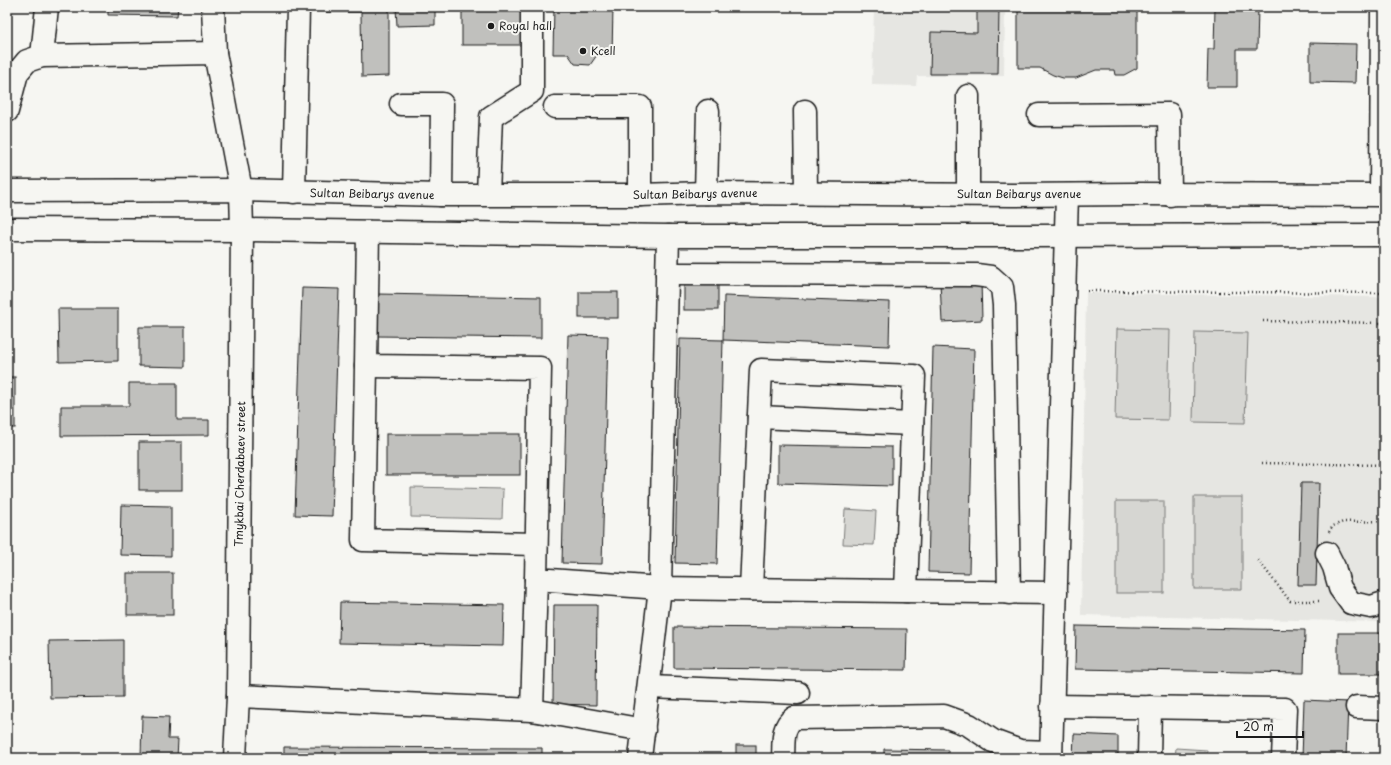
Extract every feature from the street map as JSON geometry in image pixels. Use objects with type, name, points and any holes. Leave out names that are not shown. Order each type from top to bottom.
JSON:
[{"type":"main road","points":[[42,56],[47,7]]},
{"type":"main road","name":"Tmykbai Cherdabaev street","points":[[213,7],[215,53],[241,190],[242,230],[238,696],[236,758]]},
{"type":"main road","points":[[294,192],[298,7]]},
{"type":"main road","points":[[488,194],[491,117],[532,91],[532,7]]},
{"type":"main road","points":[[1382,7],[1382,195]]},
{"type":"main road","points":[[7,111],[17,73],[27,61],[42,56],[215,53]]},
{"type":"main road","points":[[968,96],[968,194]]},
{"type":"main road","points":[[401,104],[442,104],[441,195]]},
{"type":"main road","points":[[555,106],[640,107],[640,195]]},
{"type":"main road","points":[[706,193],[708,111]]},
{"type":"main road","points":[[805,111],[806,193]]},
{"type":"main road","points":[[1039,115],[1169,114],[1170,195]]},
{"type":"main road","name":"Sultan Beibarys avenue","points":[[7,192],[241,190],[441,195],[806,193],[1382,195]]},
{"type":"main road","points":[[783,758],[784,733],[788,722],[794,718],[944,716],[968,725],[993,741],[1020,751],[1051,755],[1067,194]]},
{"type":"main road","points":[[7,229],[242,230],[668,236],[1384,235]]},
{"type":"main road","points":[[368,232],[363,540],[536,544]]},
{"type":"main road","points":[[640,758],[660,588],[668,236]]},
{"type":"main road","points":[[667,274],[976,275],[991,277],[1002,287],[1004,305],[1009,593]]},
{"type":"main road","points":[[366,366],[540,368],[532,710]]},
{"type":"main road","points":[[751,589],[761,370],[914,376],[906,591]]},
{"type":"main road","points":[[759,417],[912,424]]},
{"type":"main road","points":[[1327,554],[1334,567],[1340,588],[1351,603],[1371,607],[1384,603]]},
{"type":"main road","points":[[536,579],[660,588],[1056,593]]},
{"type":"main road","points":[[649,687],[798,693]]},
{"type":"main road","points":[[238,696],[532,710],[644,730]]},
{"type":"main road","points":[[1052,706],[1285,709],[1283,758]]},
{"type":"main road","points":[[1149,758],[1150,708]]},
{"type":"main road","points":[[1357,708],[1384,708]]},
{"type":"path","points":[[1064,291],[1384,293]]},
{"type":"path","points":[[1263,321],[1384,323]]},
{"type":"path","points":[[1262,462],[1384,465]]},
{"type":"shaded area","points":[[874,7],[1005,7],[1004,76],[917,76],[916,86],[872,85]]},
{"type":"shaded area","points":[[1086,293],[1384,297],[1384,622],[1081,615]]},
{"type":"shaded area","points":[[1117,329],[1170,330],[1168,420],[1115,419]]},
{"type":"shaded area","points":[[1195,332],[1248,333],[1245,423],[1193,422]]},
{"type":"shaded area","points":[[411,487],[503,489],[502,519],[411,517]]},
{"type":"shaded area","points":[[1194,497],[1242,497],[1242,589],[1194,589]]},
{"type":"shaded area","points":[[1116,501],[1164,501],[1164,593],[1116,593]]},
{"type":"shaded area","points":[[845,509],[876,511],[874,545],[843,544]]},
{"type":"shaded area","points":[[1176,748],[1207,750],[1207,758],[1175,758]]},
{"type":"building","points":[[108,7],[178,7],[177,16],[108,15]]},
{"type":"building","points":[[326,7],[389,7],[389,76],[362,77],[361,12],[326,12]]},
{"type":"building","points":[[396,7],[435,7],[435,25],[397,26]]},
{"type":"building","name":"Royal hall","points":[[462,7],[521,7],[521,45],[462,45]]},
{"type":"building","points":[[554,7],[613,7],[612,55],[597,55],[590,65],[575,64],[568,54],[553,54]]},
{"type":"building","points":[[977,7],[999,7],[998,74],[930,74],[931,32],[977,33]]},
{"type":"building","points":[[1215,7],[1258,7],[1257,49],[1237,49],[1237,87],[1207,87],[1208,49],[1214,49]]},
{"type":"building","points":[[1018,9],[1137,9],[1137,68],[1124,75],[1115,75],[1114,70],[1096,70],[1076,78],[1063,78],[1053,75],[1040,68],[1018,68]]},
{"type":"building","points":[[1310,43],[1356,44],[1355,83],[1310,82]]},
{"type":"building","points":[[981,280],[982,320],[942,322],[940,282]]},
{"type":"building","points":[[684,285],[718,285],[718,310],[684,310]]},
{"type":"building","points":[[302,288],[339,289],[332,516],[295,515]]},
{"type":"building","points":[[579,292],[618,292],[618,318],[579,318]]},
{"type":"building","points":[[377,294],[541,297],[541,338],[377,336]]},
{"type":"building","points":[[724,296],[890,302],[889,346],[723,340]]},
{"type":"building","points":[[58,309],[118,309],[118,361],[59,362]]},
{"type":"building","points":[[139,327],[185,327],[185,367],[139,366]]},
{"type":"building","points":[[568,335],[608,336],[602,564],[562,563]]},
{"type":"building","points":[[680,339],[723,340],[717,564],[675,563]]},
{"type":"building","points":[[933,347],[974,349],[969,573],[928,572]]},
{"type":"building","points":[[7,377],[15,377],[15,428],[7,428]]},
{"type":"building","points":[[129,383],[177,383],[177,420],[209,420],[209,435],[61,436],[61,406],[129,406]]},
{"type":"building","points":[[386,434],[520,434],[520,475],[386,475]]},
{"type":"building","points":[[139,442],[182,442],[182,490],[139,490]]},
{"type":"building","points":[[778,445],[892,447],[892,486],[778,483]]},
{"type":"building","points":[[1301,483],[1319,483],[1316,585],[1298,585]]},
{"type":"building","points":[[121,505],[171,506],[171,556],[120,555]]},
{"type":"building","points":[[127,573],[173,573],[173,615],[127,615]]},
{"type":"building","points":[[340,602],[504,605],[503,646],[339,643]]},
{"type":"building","points":[[554,605],[597,605],[596,705],[553,704]]},
{"type":"building","points":[[1076,626],[1305,630],[1304,673],[1075,669]]},
{"type":"building","points":[[674,627],[907,629],[906,670],[674,668]]},
{"type":"building","points":[[1338,633],[1384,633],[1384,674],[1338,674]]},
{"type":"building","points":[[123,640],[123,697],[50,698],[49,641]]},
{"type":"building","points":[[1304,700],[1348,702],[1346,758],[1302,758]]},
{"type":"building","points":[[142,716],[169,717],[168,739],[178,739],[177,758],[141,758]]},
{"type":"building","points":[[1074,734],[1118,736],[1118,758],[1073,758]]},
{"type":"building","points":[[736,745],[756,745],[756,758],[736,758]]},
{"type":"building","points":[[284,747],[542,748],[542,758],[284,758]]},
{"type":"building","points":[[884,749],[948,750],[948,758],[884,758]]},
{"type":"place","name":"Royal hall","points":[[491,26]]},
{"type":"place","name":"Kcell","points":[[583,51]]}]
